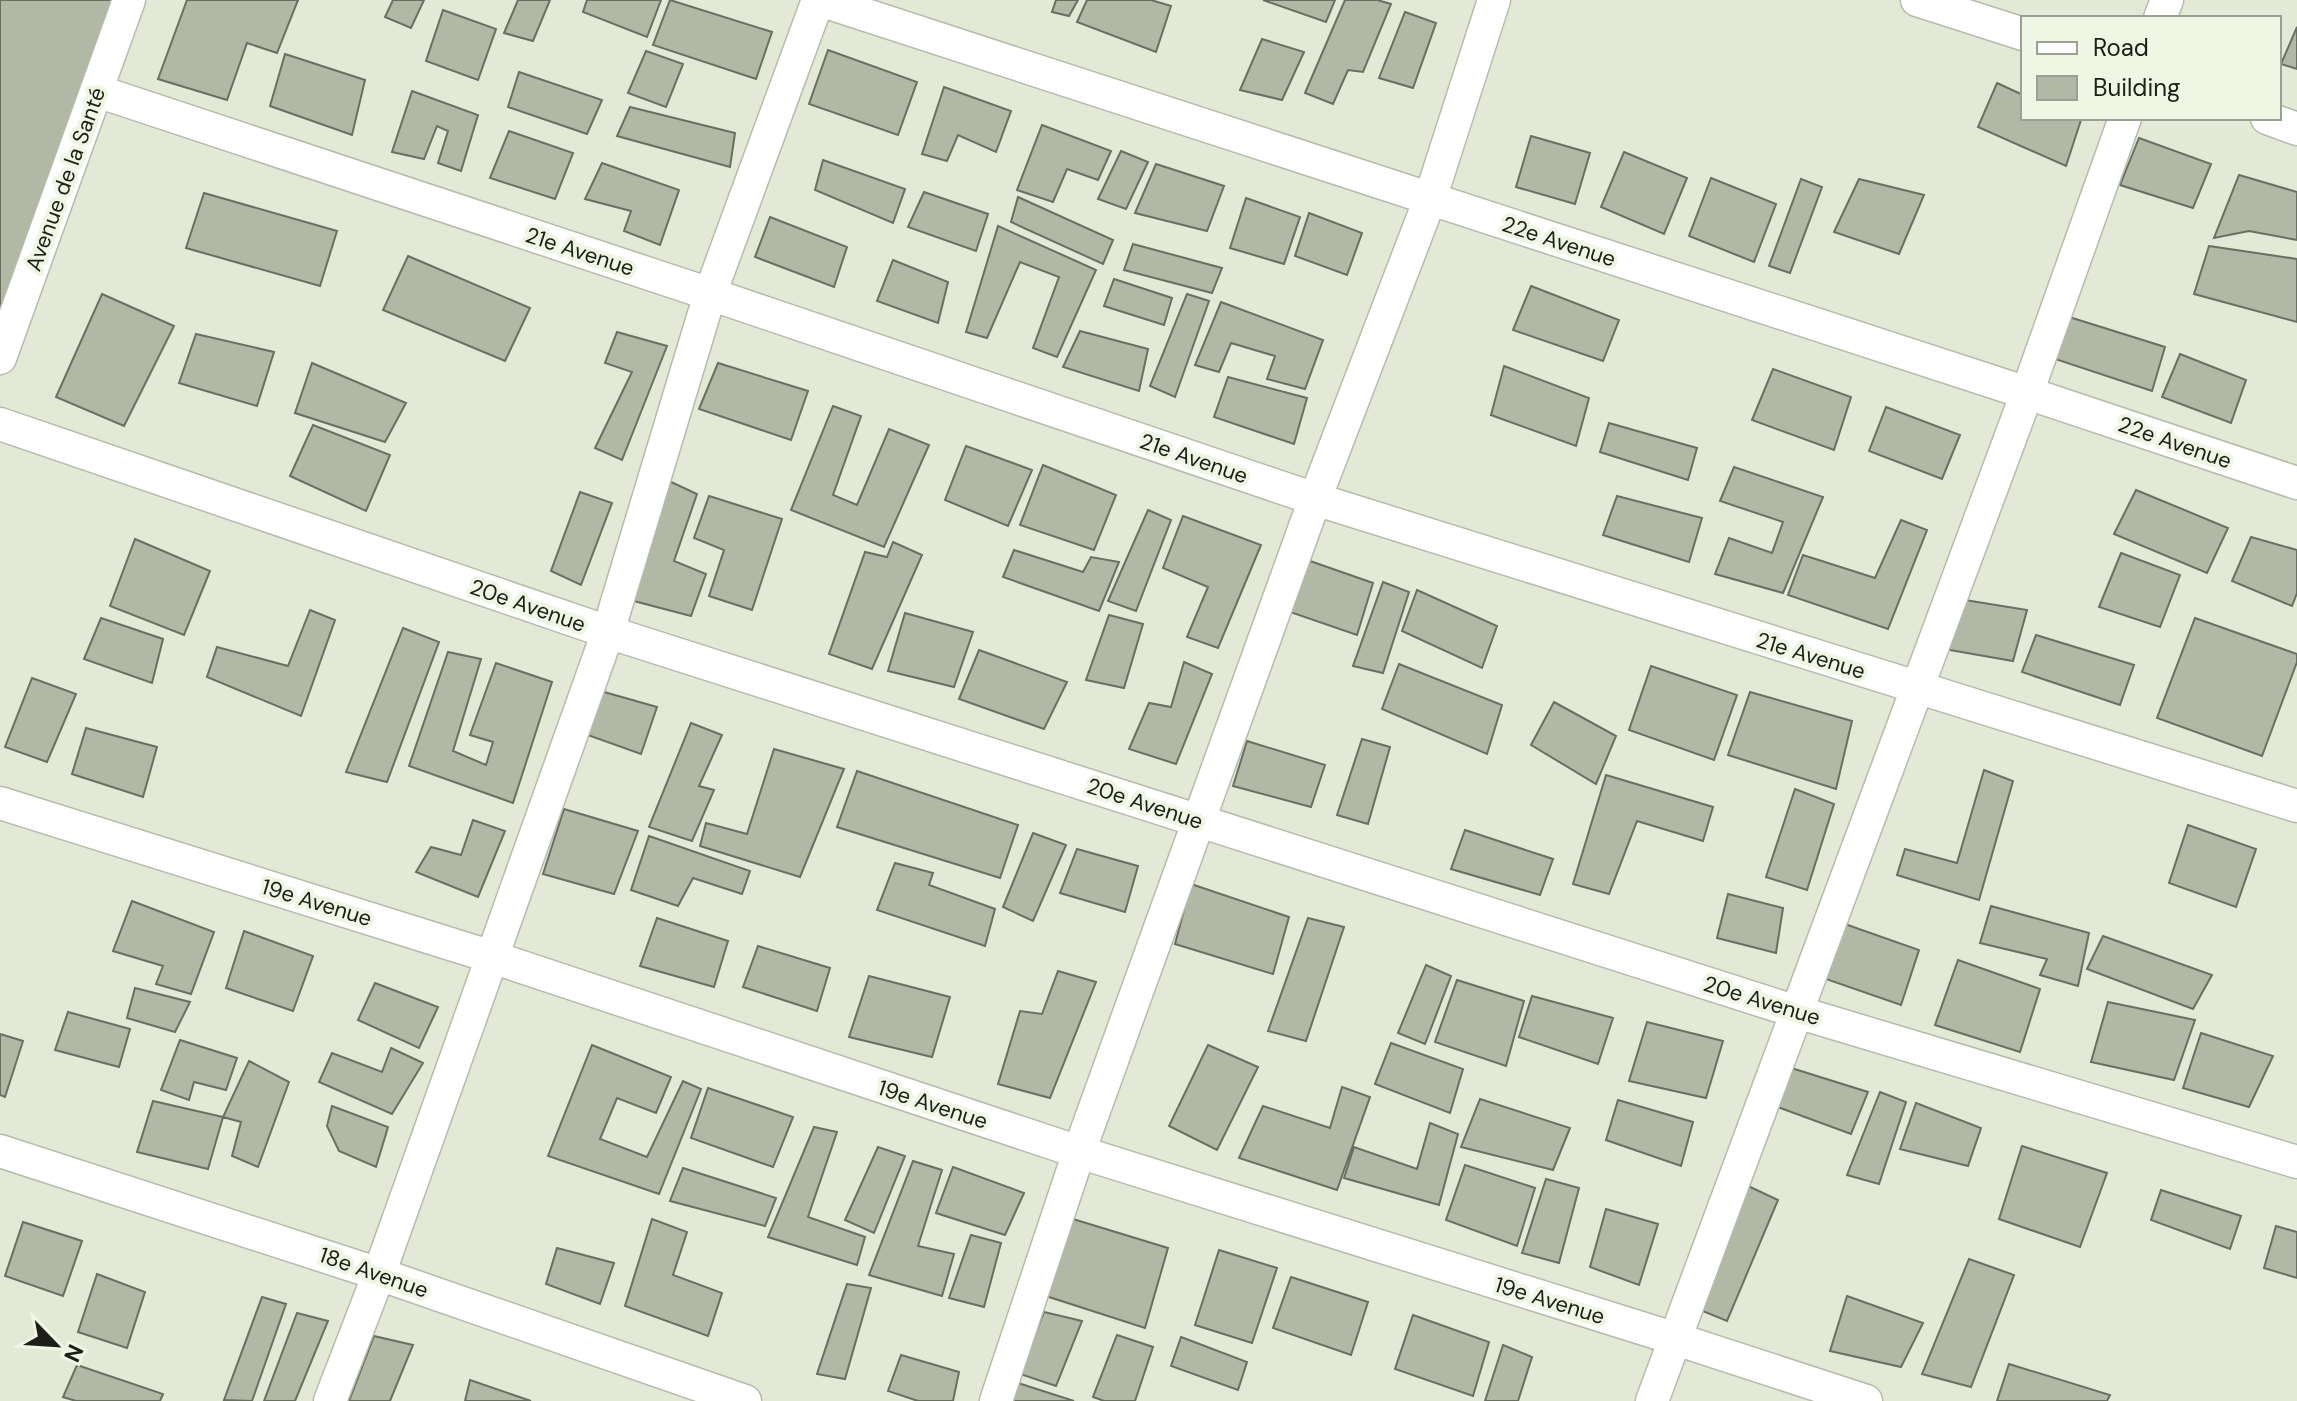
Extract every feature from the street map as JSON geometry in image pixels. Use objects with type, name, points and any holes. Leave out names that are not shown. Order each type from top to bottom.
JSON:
[{"type":"street","name":"Avenue de la Santé","points":[[0,358],[129,0]]},
{"type":"street","name":"22e Avenue","points":[[819,0],[2297,483]]},
{"type":"street","points":[[330,1401],[379,1274],[608,632],[710,294],[819,0]]},
{"type":"street","points":[[996,1401],[1079,1152],[1315,499],[1430,199],[1494,0]]},
{"type":"street","points":[[1917,0],[2021,33]]},
{"type":"street","name":"21e Avenue","points":[[97,91],[1315,499],[2297,806]]},
{"type":"street","points":[[1652,1401],[2027,393],[2124,120]]},
{"type":"street","points":[[2272,120],[2297,129]]},
{"type":"street","name":"20e Avenue","points":[[0,424],[608,632],[1797,1012],[2297,1162]]},
{"type":"street","name":"19e Avenue","points":[[0,803],[492,957],[1079,1152],[1866,1401]]},
{"type":"street","name":"18e Avenue","points":[[0,1151],[379,1274],[745,1401]]},
{"type":"building","points":[[0,0],[116,0],[0,329]]},
{"type":"building","points":[[187,0],[298,0],[277,53],[247,43],[227,100],[158,79]]},
{"type":"building","points":[[393,0],[424,0],[411,28],[385,17]]},
{"type":"building","points":[[518,0],[550,0],[533,41],[504,33]]},
{"type":"building","points":[[587,0],[661,0],[647,37],[583,12]]},
{"type":"building","points":[[670,0],[772,32],[756,79],[653,45]]},
{"type":"building","points":[[1056,0],[1078,0],[1069,16],[1052,12]]},
{"type":"building","points":[[1087,0],[1151,0],[1171,6],[1156,52],[1077,22]]},
{"type":"building","points":[[1263,0],[1335,0],[1326,22]]},
{"type":"building","points":[[1345,0],[1377,0],[1391,4],[1363,72],[1348,70],[1333,104],[1305,93]]},
{"type":"building","points":[[443,10],[496,29],[478,80],[426,61]]},
{"type":"building","points":[[1405,12],[1436,23],[1413,88],[1379,78]]},
{"type":"building","points":[[2297,27],[2297,69],[2281,64]]},
{"type":"building","points":[[1262,39],[1304,52],[1282,100],[1240,90]]},
{"type":"building","points":[[828,50],[917,82],[898,135],[809,104]]},
{"type":"building","points":[[646,51],[683,64],[666,107],[628,93]]},
{"type":"building","points":[[285,54],[365,80],[352,135],[270,106]]},
{"type":"building","points":[[519,72],[602,100],[587,134],[508,107]]},
{"type":"building","points":[[1997,83],[2021,94],[2021,120],[2081,120],[2066,166],[1978,127]]},
{"type":"building","points":[[944,87],[1011,111],[996,152],[958,135],[947,161],[922,154]]},
{"type":"building","points":[[412,91],[478,115],[461,171],[438,163],[448,131],[437,126],[424,159],[392,152]]},
{"type":"building","points":[[630,107],[735,133],[730,167],[617,136]]},
{"type":"building","points":[[1042,125],[1111,151],[1098,180],[1067,169],[1053,202],[1017,190]]},
{"type":"building","points":[[509,131],[573,153],[555,199],[490,178]]},
{"type":"building","points":[[1531,136],[1590,153],[1575,204],[1516,187]]},
{"type":"building","points":[[2139,138],[2211,164],[2193,208],[2120,185]]},
{"type":"building","points":[[1121,151],[1148,162],[1126,209],[1098,199]]},
{"type":"building","points":[[1624,152],[1687,178],[1664,234],[1601,207]]},
{"type":"building","points":[[823,160],[905,189],[893,223],[815,190]]},
{"type":"building","points":[[602,163],[679,190],[660,245],[624,231],[631,211],[585,199]]},
{"type":"building","points":[[1156,164],[1224,186],[1207,231],[1135,213]]},
{"type":"building","points":[[2239,175],[2297,192],[2297,240],[2249,231],[2214,238]]},
{"type":"building","points":[[1711,178],[1776,204],[1754,262],[1689,236]]},
{"type":"building","points":[[1801,179],[1822,187],[1790,273],[1769,266]]},
{"type":"building","points":[[1859,179],[1924,195],[1899,254],[1834,232]]},
{"type":"building","points":[[924,192],[988,214],[976,251],[908,227]]},
{"type":"building","points":[[204,193],[337,231],[320,286],[186,248]]},
{"type":"building","points":[[1018,197],[1113,240],[1103,264],[1011,222]]},
{"type":"building","points":[[1246,198],[1300,217],[1284,264],[1230,248]]},
{"type":"building","points":[[1309,213],[1362,233],[1347,275],[1295,256]]},
{"type":"building","points":[[770,217],[847,247],[834,287],[755,257]]},
{"type":"building","points":[[998,226],[1096,270],[1057,357],[1033,348],[1059,277],[1020,262],[987,338],[966,332]]},
{"type":"building","points":[[1133,244],[1222,268],[1212,293],[1124,270]]},
{"type":"building","points":[[2209,246],[2297,259],[2297,322],[2194,294]]},
{"type":"building","points":[[408,256],[530,308],[505,361],[383,310]]},
{"type":"building","points":[[893,260],[948,282],[938,323],[877,301]]},
{"type":"building","points":[[1114,279],[1172,298],[1164,325],[1104,306]]},
{"type":"building","points":[[1531,286],[1619,320],[1603,361],[1513,330]]},
{"type":"building","points":[[102,294],[174,326],[124,426],[56,397]]},
{"type":"building","points":[[1187,294],[1209,301],[1175,397],[1150,386]]},
{"type":"building","points":[[1221,302],[1323,340],[1305,389],[1267,379],[1275,356],[1231,343],[1219,372],[1195,365]]},
{"type":"building","points":[[2066,316],[2165,347],[2152,391],[2049,357]]},
{"type":"building","points":[[1080,331],[1148,349],[1139,391],[1063,367]]},
{"type":"building","points":[[617,332],[667,346],[622,460],[595,448],[632,372],[605,363]]},
{"type":"building","points":[[196,334],[274,352],[257,406],[179,383]]},
{"type":"building","points":[[2180,354],[2246,380],[2231,423],[2162,397]]},
{"type":"building","points":[[312,363],[406,403],[385,442],[295,413]]},
{"type":"building","points":[[718,363],[808,391],[791,440],[699,409]]},
{"type":"building","points":[[1504,366],[1589,398],[1576,446],[1491,415]]},
{"type":"building","points":[[1773,369],[1851,397],[1834,450],[1752,420]]},
{"type":"building","points":[[1228,377],[1307,398],[1294,444],[1214,417]]},
{"type":"building","points":[[833,406],[861,416],[833,495],[857,505],[889,429],[929,445],[884,547],[791,510]]},
{"type":"building","points":[[1886,407],[1960,435],[1942,479],[1869,451]]},
{"type":"building","points":[[1609,423],[1697,448],[1688,480],[1600,452]]},
{"type":"building","points":[[313,425],[390,455],[366,511],[290,476]]},
{"type":"building","points":[[966,446],[1032,470],[1008,526],[945,500]]},
{"type":"building","points":[[1043,465],[1116,495],[1094,550],[1020,525]]},
{"type":"building","points":[[1734,467],[1823,497],[1783,593],[1715,574],[1729,538],[1772,553],[1783,522],[1720,501]]},
{"type":"building","points":[[669,481],[697,494],[674,561],[706,574],[691,616],[630,600]]},
{"type":"building","points":[[2136,490],[2228,528],[2207,573],[2114,534]]},
{"type":"building","points":[[580,492],[612,503],[581,585],[551,571]]},
{"type":"building","points":[[709,496],[782,519],[752,610],[709,596],[724,550],[694,538]]},
{"type":"building","points":[[1617,496],[1702,518],[1689,562],[1603,535]]},
{"type":"building","points":[[1148,510],[1171,520],[1136,611],[1108,601]]},
{"type":"building","points":[[1183,516],[1261,545],[1218,648],[1187,637],[1208,587],[1163,568]]},
{"type":"building","points":[[1901,520],[1927,530],[1888,629],[1788,595],[1803,555],[1875,578]]},
{"type":"building","points":[[2251,537],[2297,550],[2297,593],[2292,606],[2232,581]]},
{"type":"building","points":[[135,539],[210,571],[184,635],[110,606]]},
{"type":"building","points":[[893,542],[922,555],[872,669],[829,654],[865,552],[887,557]]},
{"type":"building","points":[[1014,550],[1083,572],[1091,557],[1119,562],[1099,611],[1003,577]]},
{"type":"building","points":[[2121,553],[2180,575],[2160,627],[2099,607]]},
{"type":"building","points":[[1310,561],[1373,583],[1357,635],[1290,612]]},
{"type":"building","points":[[1383,582],[1409,592],[1383,673],[1353,666]]},
{"type":"building","points":[[1417,590],[1497,626],[1482,668],[1402,631]]},
{"type":"building","points":[[1959,599],[2027,610],[2013,661],[1944,649]]},
{"type":"building","points":[[310,610],[335,620],[301,716],[207,677],[217,647],[288,666]]},
{"type":"building","points":[[905,613],[973,632],[954,687],[888,671]]},
{"type":"building","points":[[1109,615],[1143,624],[1124,688],[1086,680]]},
{"type":"building","points":[[101,618],[163,639],[152,683],[84,659]]},
{"type":"building","points":[[2195,618],[2297,654],[2297,662],[2262,756],[2157,718]]},
{"type":"building","points":[[403,628],[439,642],[387,782],[346,772]]},
{"type":"building","points":[[2036,635],[2134,665],[2120,705],[2022,672]]},
{"type":"building","points":[[979,650],[1067,682],[1044,729],[959,699]]},
{"type":"building","points":[[448,652],[481,659],[453,751],[486,765],[493,742],[470,735],[496,663],[552,682],[513,803],[409,766]]},
{"type":"building","points":[[1184,662],[1212,674],[1176,764],[1129,749],[1149,703],[1171,707]]},
{"type":"building","points":[[1399,664],[1502,705],[1487,754],[1382,709]]},
{"type":"building","points":[[1651,666],[1737,695],[1714,760],[1629,730]]},
{"type":"building","points":[[32,678],[76,694],[47,762],[5,747]]},
{"type":"building","points":[[597,690],[657,707],[641,754],[582,733]]},
{"type":"building","points":[[1750,692],[1852,721],[1836,789],[1728,755]]},
{"type":"building","points":[[1554,702],[1616,736],[1596,784],[1531,745]]},
{"type":"building","points":[[691,723],[722,735],[699,786],[714,790],[692,841],[649,827]]},
{"type":"building","points":[[86,728],[157,747],[143,797],[72,774]]},
{"type":"building","points":[[1362,739],[1390,747],[1368,824],[1337,815]]},
{"type":"building","points":[[1247,741],[1325,765],[1311,807],[1233,786]]},
{"type":"building","points":[[774,749],[844,769],[800,877],[700,846],[706,823],[747,834]]},
{"type":"building","points":[[1984,770],[2013,781],[1979,900],[1897,875],[1905,849],[1957,863]]},
{"type":"building","points":[[857,771],[1018,825],[1000,878],[837,827]]},
{"type":"building","points":[[1606,775],[1713,807],[1703,841],[1637,821],[1609,894],[1573,884]]},
{"type":"building","points":[[1795,789],[1834,804],[1807,890],[1766,877]]},
{"type":"building","points":[[564,809],[638,831],[614,894],[543,874]]},
{"type":"building","points":[[473,820],[505,831],[478,897],[416,872],[431,847],[461,855]]},
{"type":"building","points":[[2188,825],[2256,849],[2236,907],[2169,883]]},
{"type":"building","points":[[1465,830],[1553,859],[1540,895],[1451,869]]},
{"type":"building","points":[[1033,833],[1066,845],[1033,921],[1003,907]]},
{"type":"building","points":[[649,836],[750,871],[742,894],[693,878],[678,906],[631,890]]},
{"type":"building","points":[[1077,849],[1138,866],[1125,912],[1060,893]]},
{"type":"building","points":[[895,863],[933,873],[929,885],[995,909],[985,946],[877,910]]},
{"type":"building","points":[[1191,884],[1289,917],[1273,974],[1175,944]]},
{"type":"building","points":[[1728,894],[1783,908],[1776,953],[1717,938]]},
{"type":"building","points":[[132,901],[214,932],[191,994],[156,984],[163,966],[113,951]]},
{"type":"building","points":[[1991,906],[2089,933],[2078,986],[2040,975],[2047,959],[1980,943]]},
{"type":"building","points":[[657,918],[728,941],[714,987],[640,966]]},
{"type":"building","points":[[1308,918],[1344,927],[1306,1041],[1268,1031]]},
{"type":"building","points":[[1842,923],[1919,950],[1901,1005],[1823,978]]},
{"type":"building","points":[[244,931],[313,956],[293,1011],[226,988]]},
{"type":"building","points":[[2103,936],[2212,975],[2193,1009],[2087,969]]},
{"type":"building","points":[[758,946],[830,968],[817,1011],[743,987]]},
{"type":"building","points":[[1958,960],[2040,989],[2020,1052],[1935,1025]]},
{"type":"building","points":[[1426,965],[1451,976],[1425,1044],[1398,1033]]},
{"type":"building","points":[[1058,971],[1096,982],[1050,1098],[998,1084],[1020,1011],[1042,1014]]},
{"type":"building","points":[[869,976],[950,997],[932,1057],[849,1037]]},
{"type":"building","points":[[1457,980],[1524,1001],[1506,1066],[1435,1042]]},
{"type":"building","points":[[375,983],[438,1007],[419,1048],[358,1020]]},
{"type":"building","points":[[135,988],[190,1002],[175,1032],[127,1018]]},
{"type":"building","points":[[1532,996],[1613,1018],[1598,1064],[1519,1037]]},
{"type":"building","points":[[2108,1002],[2195,1020],[2174,1080],[2091,1062]]},
{"type":"building","points":[[68,1012],[130,1029],[119,1067],[55,1050]]},
{"type":"building","points":[[1647,1022],[1723,1041],[1706,1098],[1629,1081]]},
{"type":"building","points":[[2201,1033],[2273,1056],[2249,1107],[2183,1088]]},
{"type":"building","points":[[0,1034],[23,1041],[5,1097],[0,1095]]},
{"type":"building","points":[[180,1040],[237,1058],[226,1090],[194,1082],[189,1100],[161,1090]]},
{"type":"building","points":[[1391,1043],[1463,1069],[1450,1113],[1375,1084]]},
{"type":"building","points":[[592,1045],[671,1077],[656,1113],[617,1098],[600,1139],[647,1157],[683,1081],[701,1089],[659,1194],[548,1156]]},
{"type":"building","points":[[1208,1045],[1258,1067],[1217,1150],[1169,1126]]},
{"type":"building","points":[[391,1048],[423,1063],[392,1114],[319,1082],[332,1053],[382,1072]]},
{"type":"building","points":[[249,1061],[289,1082],[258,1167],[232,1156],[241,1122],[223,1117]]},
{"type":"building","points":[[1788,1067],[1868,1092],[1851,1134],[1775,1106]]},
{"type":"building","points":[[1342,1087],[1370,1097],[1337,1190],[1239,1158],[1263,1106],[1330,1128]]},
{"type":"building","points":[[708,1088],[793,1117],[773,1167],[691,1138]]},
{"type":"building","points":[[1880,1092],[1906,1102],[1879,1184],[1847,1175]]},
{"type":"building","points":[[1480,1099],[1570,1128],[1553,1170],[1461,1147]]},
{"type":"building","points":[[1618,1100],[1693,1122],[1681,1166],[1606,1140]]},
{"type":"building","points":[[153,1101],[223,1117],[208,1169],[137,1152]]},
{"type":"building","points":[[1916,1103],[1981,1128],[1968,1166],[1900,1149]]},
{"type":"building","points":[[332,1106],[388,1127],[376,1167],[339,1151],[327,1126]]},
{"type":"building","points":[[1430,1123],[1458,1134],[1439,1205],[1344,1178],[1354,1147],[1417,1169]]},
{"type":"building","points":[[814,1127],[837,1132],[808,1217],[865,1237],[857,1265],[768,1237]]},
{"type":"building","points":[[2022,1146],[2107,1173],[2080,1247],[1999,1219]]},
{"type":"building","points":[[878,1147],[905,1156],[874,1233],[845,1220]]},
{"type":"building","points":[[913,1161],[942,1170],[918,1246],[954,1254],[942,1296],[869,1275]]},
{"type":"building","points":[[1465,1165],[1535,1188],[1517,1246],[1446,1220]]},
{"type":"building","points":[[953,1167],[1024,1193],[1005,1235],[936,1213]]},
{"type":"building","points":[[683,1168],[776,1198],[765,1226],[670,1201]]},
{"type":"building","points":[[1546,1179],[1579,1188],[1559,1263],[1522,1253]]},
{"type":"building","points":[[1746,1185],[1778,1200],[1727,1321],[1693,1307]]},
{"type":"building","points":[[2161,1190],[2241,1216],[2230,1249],[2151,1220]]},
{"type":"building","points":[[1606,1209],[1658,1224],[1639,1285],[1590,1267]]},
{"type":"building","points":[[652,1219],[687,1232],[673,1275],[722,1293],[708,1336],[625,1306]]},
{"type":"building","points":[[1073,1219],[1168,1248],[1145,1328],[1046,1296]]},
{"type":"building","points":[[23,1222],[82,1241],[63,1296],[5,1276]]},
{"type":"building","points":[[2276,1226],[2297,1232],[2297,1278],[2264,1268]]},
{"type":"building","points":[[971,1235],[1001,1243],[984,1307],[949,1298]]},
{"type":"building","points":[[557,1248],[614,1263],[600,1304],[546,1284]]},
{"type":"building","points":[[1219,1250],[1277,1268],[1252,1343],[1195,1325]]},
{"type":"building","points":[[1969,1259],[2014,1275],[1971,1387],[1922,1374]]},
{"type":"building","points":[[97,1274],[145,1292],[127,1348],[78,1332]]},
{"type":"building","points":[[1291,1277],[1368,1302],[1351,1355],[1273,1328]]},
{"type":"building","points":[[847,1284],[871,1288],[845,1379],[817,1374]]},
{"type":"building","points":[[1847,1296],[1923,1323],[1901,1367],[1830,1351]]},
{"type":"building","points":[[262,1297],[286,1304],[252,1401],[224,1400]]},
{"type":"building","points":[[1044,1312],[1082,1321],[1056,1386],[1020,1374]]},
{"type":"building","points":[[297,1313],[328,1321],[295,1401],[264,1401]]},
{"type":"building","points":[[1413,1315],[1489,1342],[1473,1396],[1395,1369]]},
{"type":"building","points":[[1117,1335],[1153,1347],[1135,1401],[1104,1401],[1093,1397]]},
{"type":"building","points":[[374,1336],[413,1345],[390,1401],[349,1401]]},
{"type":"building","points":[[1181,1337],[1247,1362],[1238,1390],[1171,1366]]},
{"type":"building","points":[[1503,1345],[1532,1357],[1518,1401],[1485,1401]]},
{"type":"building","points":[[901,1355],[959,1372],[953,1401],[918,1401],[888,1391]]},
{"type":"building","points":[[2009,1364],[2110,1395],[2107,1401],[1997,1401]]},
{"type":"building","points":[[77,1365],[163,1394],[160,1401],[76,1401],[63,1397]]},
{"type":"building","points":[[470,1380],[531,1401],[465,1401]]},
{"type":"building","points":[[1018,1383],[1074,1401],[1012,1401]]}]
